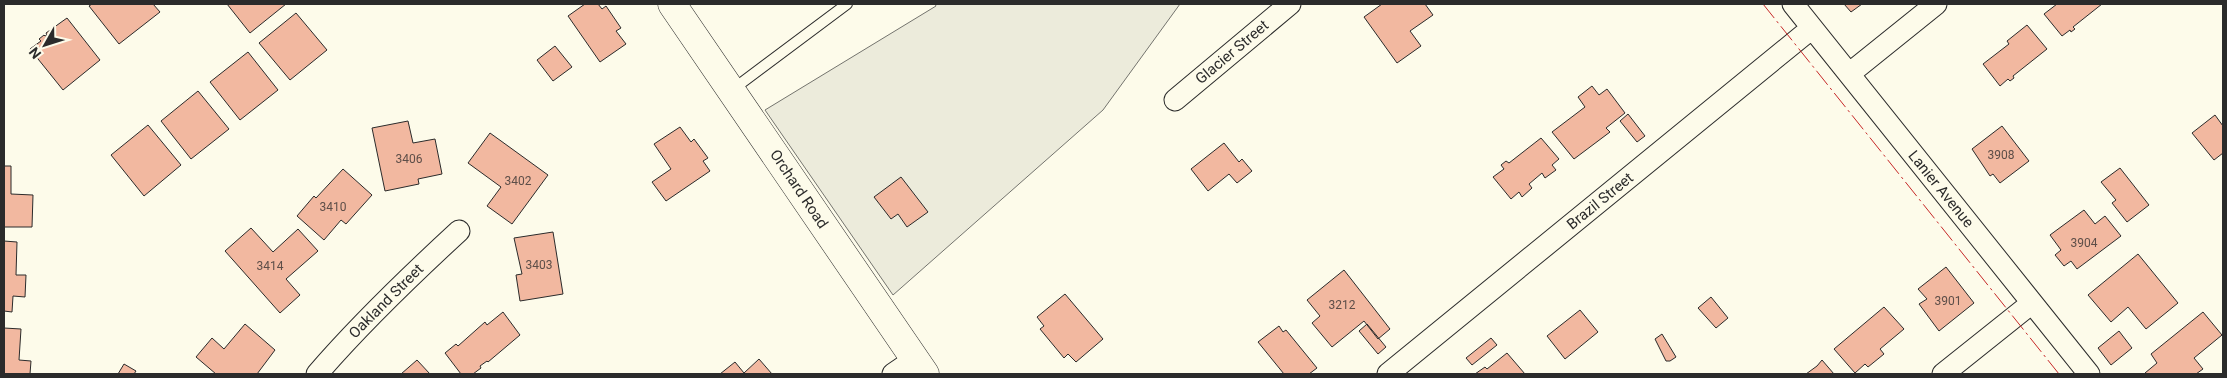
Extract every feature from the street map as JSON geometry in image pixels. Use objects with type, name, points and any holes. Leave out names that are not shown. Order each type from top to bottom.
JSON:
[{"type":"main road","name":"Orchard Road","points":[[672,4],[731,90],[911,369]]},
{"type":"street","name":"Glacier Street","points":[[1175,100],[1290,4]]},
{"type":"street","name":"Lanier Avenue","points":[[1793,4],[2089,374]]},
{"type":"street","points":[[1849,74],[1936,4]]},
{"type":"street","name":"Brazil Street","points":[[1388,374],[1812,28]]},
{"type":"street","name":"Oakland Street","points":[[317,374],[351,334],[459,231]]},
{"type":"street","points":[[1943,374],[2032,303]]},
{"type":"lane","points":[[731,90],[847,4]]},
{"type":"shaded area","points":[[935,4],[1180,4],[1103,110],[893,295],[765,110],[936,6]]},
{"type":"building","points":[[92,4],[153,4],[160,12],[119,44],[89,6]]},
{"type":"building","points":[[227,4],[286,4],[250,33]]},
{"type":"building","points":[[585,4],[598,4],[602,9],[606,6],[621,28],[616,31],[626,44],[600,62],[568,16]]},
{"type":"building","points":[[1382,4],[1425,4],[1433,15],[1410,31],[1421,46],[1397,63],[1364,17]]},
{"type":"building","points":[[1844,4],[1862,4],[1851,12]]},
{"type":"building","points":[[2057,4],[2102,4],[2073,27],[2075,29],[2062,36],[2044,14]]},
{"type":"building","points":[[296,13],[327,50],[290,80],[259,43]]},
{"type":"building","points":[[67,18],[100,60],[63,90],[30,49],[41,41],[39,39],[47,35],[46,33]]},
{"type":"building","points":[[2027,25],[2047,49],[2013,76],[2014,78],[2010,81],[2008,79],[2000,86],[1983,64],[2009,44],[2007,41]]},
{"type":"building","points":[[555,46],[572,67],[553,81],[537,60]]},
{"type":"building","points":[[248,52],[278,90],[240,120],[210,82]]},
{"type":"building","points":[[1592,86],[1599,95],[1607,89],[1625,113],[1606,128],[1610,132],[1574,159],[1552,132],[1585,107],[1578,97]]},
{"type":"building","points":[[198,91],[229,129],[191,159],[161,121]]},
{"type":"building","points":[[1628,114],[1645,136],[1637,142],[1620,121]]},
{"type":"building","points":[[2215,115],[2223,126],[2223,153],[2214,160],[2192,133]]},
{"type":"building","points":[[408,121],[413,143],[435,139],[442,174],[418,179],[419,184],[385,191],[372,128]]},
{"type":"building","points":[[148,125],[181,165],[144,196],[111,155]]},
{"type":"building","points":[[2002,126],[2029,161],[2000,183],[1993,174],[1990,176],[1972,149]]},
{"type":"building","points":[[680,127],[691,142],[694,139],[708,158],[703,161],[710,171],[666,201],[652,182],[671,169],[654,144]]},
{"type":"building","points":[[490,133],[548,175],[512,224],[487,206],[501,187],[468,163]]},
{"type":"building","points":[[1541,138],[1559,159],[1552,165],[1556,170],[1545,178],[1542,173],[1529,184],[1532,188],[1522,197],[1519,192],[1511,199],[1493,177],[1504,169],[1501,165],[1506,161],[1509,163]]},
{"type":"building","points":[[1224,143],[1239,162],[1242,159],[1252,171],[1237,183],[1229,174],[1208,191],[1191,169]]},
{"type":"building","points":[[4,166],[11,166],[11,194],[33,195],[32,227],[4,227]]},
{"type":"building","points":[[2120,168],[2149,205],[2127,222],[2112,203],[2116,200],[2101,182]]},
{"type":"building","points":[[343,169],[372,195],[346,224],[341,220],[324,240],[297,216],[314,196],[316,198]]},
{"type":"building","points":[[901,177],[928,212],[907,227],[898,214],[891,219],[874,197]]},
{"type":"building","points":[[2084,210],[2095,224],[2105,216],[2121,236],[2077,269],[2071,261],[2064,266],[2055,255],[2061,250],[2050,235]]},
{"type":"building","points":[[251,228],[273,252],[298,229],[318,251],[286,279],[300,295],[280,313],[225,251]]},
{"type":"building","points":[[553,232],[563,294],[520,301],[516,275],[522,274],[514,238]]},
{"type":"building","points":[[4,241],[17,242],[16,275],[26,275],[25,297],[13,296],[12,312],[4,311]]},
{"type":"building","points":[[2138,254],[2178,303],[2146,329],[2128,307],[2111,322],[2088,295]]},
{"type":"building","points":[[1946,267],[1974,303],[1939,331],[1919,304],[1927,299],[1918,289]]},
{"type":"building","points":[[1344,270],[1390,329],[1378,339],[1364,321],[1332,347],[1312,323],[1320,316],[1307,300]]},
{"type":"building","points":[[1065,294],[1103,339],[1076,362],[1068,354],[1064,358],[1040,329],[1044,326],[1037,317]]},
{"type":"building","points":[[1711,297],[1728,318],[1716,328],[1698,308]]},
{"type":"building","points":[[1884,307],[1904,329],[1880,349],[1884,354],[1868,367],[1865,364],[1855,373],[1834,349]]},
{"type":"building","points":[[1580,310],[1598,332],[1565,359],[1547,336]]},
{"type":"building","points":[[503,312],[520,335],[488,362],[480,366],[481,368],[473,374],[461,374],[445,353],[456,344],[458,346],[485,322],[487,325]]},
{"type":"building","points":[[2203,312],[2222,335],[2194,358],[2203,369],[2196,374],[2146,374],[2157,363],[2151,354]]},
{"type":"building","points":[[245,324],[275,350],[257,374],[216,374],[196,357],[212,338],[224,349]]},
{"type":"building","points":[[1367,324],[1386,347],[1378,354],[1359,331]]},
{"type":"building","points":[[1279,326],[1283,332],[1286,330],[1317,368],[1309,374],[1284,374],[1258,342]]},
{"type":"building","points":[[4,328],[21,329],[19,360],[31,361],[30,374],[4,374]]},
{"type":"building","points":[[2119,331],[2132,348],[2111,365],[2098,348]]},
{"type":"building","points":[[1662,334],[1676,357],[1670,361],[1666,361],[1655,339]]},
{"type":"building","points":[[1491,338],[1497,345],[1472,365],[1466,358]]},
{"type":"building","points":[[1507,353],[1525,374],[1475,374],[1485,367],[1487,369]]},
{"type":"building","points":[[759,359],[772,374],[720,374],[735,362],[744,373]]},
{"type":"building","points":[[417,360],[430,374],[401,374]]},
{"type":"building","points":[[1822,360],[1834,374],[1806,374],[1817,366]]},
{"type":"building","points":[[124,364],[136,371],[134,374],[118,374]]},
{"type":"power","points":[[1763,4],[2059,374]]}]
